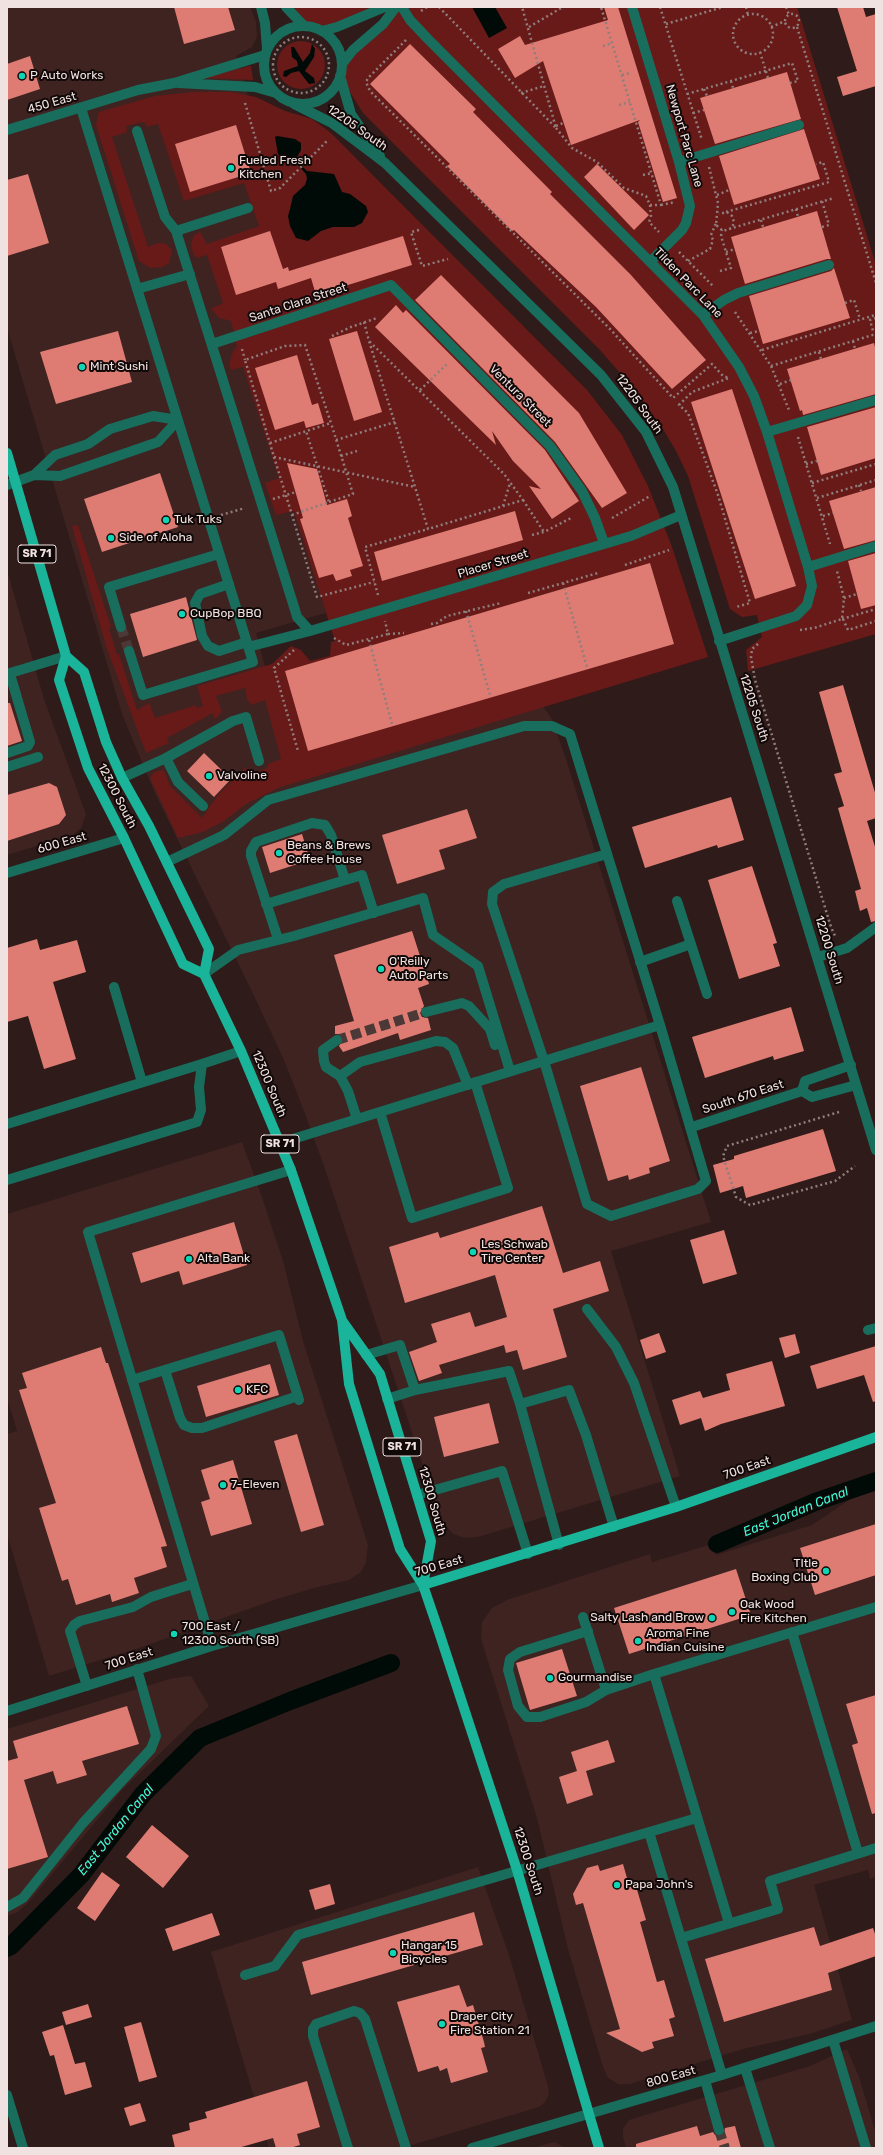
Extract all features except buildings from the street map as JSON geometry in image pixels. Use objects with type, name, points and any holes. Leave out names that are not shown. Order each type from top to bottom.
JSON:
[{"type":"main road","name":"SR 71","points":[[7,453],[11,483],[66,656]]},
{"type":"main road","name":"12300 South","points":[[204,974],[183,964],[124,838],[88,768],[59,680],[66,656],[84,672],[106,742],[122,778],[149,826],[209,949],[204,974],[241,1051],[291,1170],[342,1320],[350,1384],[400,1549],[423,1585],[517,1870],[590,2113],[599,2148]]},
{"type":"main road","name":"12300 South","points":[[342,1320],[380,1374],[417,1495],[431,1542],[423,1585]]},
{"type":"main road","name":"700 East","points":[[423,1585],[558,1545],[676,1507],[876,1437]]},
{"type":"street","points":[[261,7],[265,23],[266,52]]},
{"type":"street","points":[[286,7],[304,26]]},
{"type":"street","points":[[322,31],[337,27],[385,7]]},
{"type":"street","points":[[342,64],[353,50],[383,24],[396,7]]},
{"type":"street","name":"Tilden Parc Lane","points":[[402,7],[410,20],[427,38],[703,315],[739,367],[754,396],[767,432],[808,566],[812,586],[811,596],[807,605],[800,613],[792,618],[719,641]]},
{"type":"street","name":"Newport Parc Lane","points":[[632,7],[689,198],[689,215],[682,230],[650,262]]},
{"type":"street","points":[[276,93],[265,77],[263,63],[266,52],[272,41],[281,32],[292,27],[304,26],[322,31],[335,43],[341,55],[342,64],[339,82],[331,93],[320,101],[307,104],[294,104]]},
{"type":"street","name":"450 East","points":[[7,130],[138,90],[174,83],[266,52]]},
{"type":"street","name":"12205 South","points":[[340,76],[352,114],[385,163]]},
{"type":"street","name":"450 East","points":[[174,83],[255,87],[276,93]]},
{"type":"street","name":"12205 South","points":[[276,93],[281,98],[332,123],[385,163],[601,375],[646,432],[673,487],[756,758]]},
{"type":"street","points":[[81,108],[253,662],[143,695],[129,651]]},
{"type":"street","points":[[679,162],[800,125]]},
{"type":"street","points":[[137,131],[165,217],[176,230],[295,610],[298,617],[310,631]]},
{"type":"street","points":[[176,230],[248,208]]},
{"type":"street","points":[[703,315],[724,300],[738,293],[829,265]]},
{"type":"street","points":[[137,289],[190,274]]},
{"type":"street","name":"Santa Clara Street","points":[[212,344],[311,313],[391,285]]},
{"type":"street","name":"Ventura Street","points":[[391,285],[550,446],[582,491],[596,518],[604,543]]},
{"type":"street","points":[[767,432],[876,400]]},
{"type":"street","points":[[34,475],[55,455],[88,444],[110,429],[153,416],[178,420]]},
{"type":"street","points":[[11,483],[34,475],[60,476],[158,442],[178,420]]},
{"type":"street","name":"Placer Street","points":[[229,584],[200,594],[195,603],[202,636],[208,646],[219,651],[310,631],[631,536],[681,515]]},
{"type":"street","points":[[808,566],[876,546]]},
{"type":"street","points":[[122,627],[109,587],[220,554]]},
{"type":"street","points":[[7,753],[28,746],[30,742],[8,674],[66,656]]},
{"type":"street","points":[[122,778],[166,758],[227,724],[246,716],[259,761]]},
{"type":"street","points":[[167,862],[224,835],[268,800],[524,726],[552,726],[570,734],[692,1127],[706,1181],[698,1189],[611,1216],[587,1204],[544,1061],[492,904],[494,892],[504,884],[607,854]]},
{"type":"street","points":[[7,767],[38,758]]},
{"type":"street","points":[[166,758],[178,782],[203,806]]},
{"type":"street","name":"12200 South","points":[[756,758],[876,1150]]},
{"type":"street","points":[[278,939],[251,856],[252,845],[260,839],[312,823],[325,825],[332,835],[345,880]]},
{"type":"street","name":"600 East","points":[[7,873],[124,838]]},
{"type":"street","points":[[266,904],[362,875],[374,913]]},
{"type":"street","points":[[204,974],[238,950],[374,913],[422,898],[433,935],[478,966],[507,1072]]},
{"type":"street","points":[[678,901],[707,994]]},
{"type":"street","points":[[818,958],[847,948],[876,927]]},
{"type":"street","points":[[640,962],[691,944]]},
{"type":"street","points":[[114,987],[142,1082]]},
{"type":"street","points":[[426,1012],[455,1003],[462,1003],[469,1006],[490,1028],[507,1072]]},
{"type":"street","points":[[280,1143],[660,1025]]},
{"type":"street","points":[[337,1040],[326,1046],[323,1055],[326,1067],[340,1076],[348,1091],[357,1119]]},
{"type":"street","points":[[340,1076],[360,1062],[436,1041],[445,1042],[453,1048],[471,1083],[508,1188],[412,1218],[380,1112]]},
{"type":"street","points":[[7,1124],[241,1051]]},
{"type":"street","points":[[7,1180],[197,1122],[201,1110],[199,1087],[202,1064]]},
{"type":"street","name":"South 670 East","points":[[802,1091],[805,1081],[850,1065]]},
{"type":"street","name":"South 670 East","points":[[692,1127],[802,1091],[812,1097],[856,1085]]},
{"type":"street","points":[[212,1646],[192,1584],[88,1232],[291,1170]]},
{"type":"street","points":[[587,1309],[616,1347],[634,1383],[676,1507]]},
{"type":"street","points":[[132,1380],[279,1335],[298,1398],[202,1428],[192,1428],[184,1425],[180,1418],[165,1370]]},
{"type":"street","points":[[366,1355],[400,1345],[415,1390]]},
{"type":"street","points":[[387,1399],[415,1390],[510,1371],[558,1545]]},
{"type":"street","points":[[520,1404],[570,1390],[586,1435],[614,1527]]},
{"type":"street","points":[[417,1495],[502,1471],[528,1554]]},
{"type":"street","points":[[87,1686],[70,1631],[74,1625],[80,1621],[133,1607],[151,1597],[192,1584]]},
{"type":"street","name":"700 East","points":[[7,1710],[212,1646],[423,1585]]},
{"type":"street","points":[[588,1631],[520,1652],[510,1659],[508,1670],[518,1706],[527,1717],[540,1717],[586,1702],[606,1690],[654,1674],[876,1606]]},
{"type":"street","points":[[583,1617],[606,1690]]},
{"type":"street","points":[[792,1632],[858,1853]]},
{"type":"street","points":[[7,1907],[23,1898],[82,1823],[151,1749],[156,1736],[137,1669]]},
{"type":"street","points":[[654,1674],[729,1923]]},
{"type":"street","points":[[245,1975],[275,1966],[298,1935],[697,1818]]},
{"type":"street","points":[[649,1832],[722,2075]]},
{"type":"street","points":[[681,1938],[778,1909],[770,1881],[876,1848]]},
{"type":"street","points":[[348,2148],[313,2036],[313,2029],[316,2024],[354,2011],[360,2013],[365,2019],[406,2148]]},
{"type":"street","name":"800 East","points":[[472,2148],[722,2075],[876,2026]]},
{"type":"street","points":[[833,2040],[866,2148]]},
{"type":"street","points":[[745,2068],[770,2148]]},
{"type":"street","points":[[705,2080],[719,2130]]},
{"type":"street","points":[[7,2095],[23,2148]]},
{"type":"path","points":[[421,12],[428,7]]},
{"type":"path","points":[[439,7],[521,93],[556,127],[572,148],[597,162],[624,188],[646,196],[650,205],[651,217],[649,222],[659,232]]},
{"type":"path","points":[[522,7],[541,60],[540,66],[538,66],[556,127]]},
{"type":"path","points":[[529,28],[563,7]]},
{"type":"path","points":[[601,7],[661,205]]},
{"type":"path","points":[[660,7],[702,140]]},
{"type":"path","points":[[666,24],[723,7]]},
{"type":"path","points":[[746,7],[748,14]]},
{"type":"path","points":[[786,7],[789,15]]},
{"type":"path","points":[[694,11],[696,15]]},
{"type":"path","points":[[748,14],[762,16],[771,27],[773,38],[770,44],[760,52],[754,53],[742,49],[734,39],[735,26],[738,21],[748,14]]},
{"type":"path","points":[[771,27],[785,21],[789,15]]},
{"type":"path","points":[[789,15],[795,15],[798,18],[797,27],[876,283]]},
{"type":"path","points":[[785,21],[788,28],[792,29],[797,27]]},
{"type":"path","points":[[303,37],[317,42],[326,52],[329,59],[329,69],[325,80],[315,90],[309,92],[302,93],[288,90],[282,85],[274,72],[274,58],[277,51],[282,45],[295,38],[303,37]]},
{"type":"path","points":[[406,40],[368,78],[366,82],[370,92],[610,329],[673,398],[712,364],[724,376],[729,378],[692,392],[679,405],[688,413],[718,495],[750,603],[736,607]]},
{"type":"path","points":[[603,46],[612,43]]},
{"type":"path","points":[[760,52],[768,78]]},
{"type":"path","points":[[687,94],[792,63],[798,81],[790,83]]},
{"type":"path","points":[[622,75],[630,73]]},
{"type":"path","points":[[731,81],[733,88]]},
{"type":"path","points":[[521,93],[544,86]]},
{"type":"path","points":[[704,89],[707,96]]},
{"type":"path","points":[[620,105],[630,102]]},
{"type":"path","points":[[245,103],[271,191],[280,188],[328,140]]},
{"type":"path","points":[[693,113],[704,110]]},
{"type":"path","points":[[556,127],[563,123]]},
{"type":"path","points":[[718,214],[829,182],[823,162],[816,164]]},
{"type":"path","points":[[688,261],[710,249],[713,240],[711,235],[718,214],[717,195],[709,167]]},
{"type":"path","points":[[643,176],[652,173]]},
{"type":"path","points":[[801,185],[802,189]]},
{"type":"path","points":[[717,195],[730,190]]},
{"type":"path","points":[[779,192],[781,196]]},
{"type":"path","points":[[774,193],[776,197]]},
{"type":"path","points":[[716,222],[718,228],[722,230],[729,229],[834,198]]},
{"type":"path","points":[[753,200],[754,204]]},
{"type":"path","points":[[822,201],[829,226],[822,227]]},
{"type":"path","points":[[650,205],[678,202]]},
{"type":"path","points":[[796,209],[798,216]]},
{"type":"path","points":[[726,212],[732,216],[734,222],[729,229]]},
{"type":"path","points":[[760,220],[763,227]]},
{"type":"path","points":[[418,230],[411,232],[422,266],[448,259]]},
{"type":"path","points":[[720,271],[731,268],[721,236],[722,230]]},
{"type":"path","points":[[726,252],[735,249]]},
{"type":"path","points":[[679,252],[713,286]]},
{"type":"path","points":[[845,303],[854,300],[860,319]]},
{"type":"path","points":[[735,312],[762,350],[771,366],[780,384],[789,410]]},
{"type":"path","points":[[762,350],[860,319],[875,316]]},
{"type":"path","points":[[875,316],[870,320],[873,331],[876,330]]},
{"type":"path","points":[[332,336],[377,318]]},
{"type":"path","points":[[364,322],[428,529]]},
{"type":"path","points":[[831,324],[832,328]]},
{"type":"path","points":[[809,330],[811,334]]},
{"type":"path","points":[[750,333],[759,331]]},
{"type":"path","points":[[804,332],[805,336]]},
{"type":"path","points":[[771,366],[876,334]]},
{"type":"path","points":[[783,338],[784,342]]},
{"type":"path","points":[[369,341],[504,474],[544,532]]},
{"type":"path","points":[[853,341],[856,349]]},
{"type":"path","points":[[245,360],[285,346],[306,345],[353,494],[292,515]]},
{"type":"path","points":[[241,346],[317,597],[374,582]]},
{"type":"path","points":[[819,352],[821,359]]},
{"type":"path","points":[[420,390],[449,361]]},
{"type":"path","points":[[780,384],[791,380]]},
{"type":"path","points":[[336,440],[395,422]]},
{"type":"path","points":[[270,443],[330,423]]},
{"type":"path","points":[[306,431],[329,502]]},
{"type":"path","points":[[798,437],[823,516],[830,544]]},
{"type":"path","points":[[341,456],[357,451]]},
{"type":"path","points":[[274,457],[415,487]]},
{"type":"path","points":[[806,464],[817,460]]},
{"type":"path","points":[[867,461],[869,466]]},
{"type":"path","points":[[863,462],[864,467]]},
{"type":"path","points":[[812,483],[876,464]]},
{"type":"path","points":[[817,498],[876,480]]},
{"type":"path","points":[[503,506],[510,482]]},
{"type":"path","points":[[859,485],[861,492]]},
{"type":"path","points":[[269,500],[296,492]]},
{"type":"path","points":[[612,518],[650,496]]},
{"type":"path","points":[[378,595],[365,547],[523,500]]},
{"type":"path","points":[[221,514],[246,508]]},
{"type":"path","points":[[823,516],[833,513]]},
{"type":"path","points":[[532,535],[544,532],[573,517]]},
{"type":"path","points":[[625,565],[669,550]]},
{"type":"path","points":[[528,593],[598,573]]},
{"type":"path","points":[[563,583],[588,667]]},
{"type":"path","points":[[844,598],[857,594]]},
{"type":"path","points":[[431,624],[437,623],[447,616],[501,603]]},
{"type":"path","points":[[876,609],[842,619],[845,628],[848,630],[876,621]]},
{"type":"path","points":[[466,611],[490,695]]},
{"type":"path","points":[[385,619],[388,634]]},
{"type":"path","points":[[334,638],[346,646],[388,634],[404,633]]},
{"type":"path","points":[[369,640],[392,724]]},
{"type":"path","points":[[762,641],[752,649],[751,657],[755,680],[831,927],[838,940]]},
{"type":"path","points":[[294,650],[274,668],[298,751]]},
{"type":"path","points":[[839,1112],[727,1146],[723,1156],[736,1197],[750,1205],[835,1181],[855,1166]]},
{"type":"shaded area","points":[[7,7],[250,7],[256,22],[257,37],[252,47],[236,56],[283,212],[381,597],[256,633],[295,777],[541,704],[551,717],[566,759],[711,1222],[611,1251],[680,1476],[478,1537],[465,1538],[453,1534],[441,1520],[323,1163],[284,1060],[154,791],[122,714],[7,328]]},
{"type":"shaded area","points":[[294,7],[385,7],[322,31],[304,26]]},
{"type":"shaded area","points":[[396,7],[797,7],[876,265],[876,634],[748,671],[746,650],[762,637],[757,615],[742,617],[730,609],[688,476],[663,429],[633,388],[600,350],[363,113],[340,76],[342,69]]},
{"type":"shaded area","points":[[472,7],[495,7],[507,28],[489,38]]},
{"type":"shaded area","points":[[296,41],[306,41],[318,48],[325,60],[325,70],[318,82],[306,89],[296,89],[288,85],[281,78],[277,70],[277,60],[281,52],[288,45]]},
{"type":"shaded area","points":[[312,44],[315,49],[314,57],[305,71],[314,78],[315,83],[309,84],[299,71],[291,73],[286,77],[283,76],[284,71],[298,66],[297,61],[292,57],[291,47],[294,47],[303,62],[310,53]]},
{"type":"shaded area","points":[[251,66],[253,80],[203,78]]},
{"type":"shaded area","points":[[194,92],[231,92],[256,97],[285,111],[312,119],[331,133],[587,390],[622,435],[648,486],[672,547],[708,657],[278,788],[246,804],[224,821],[203,832],[178,838],[150,778],[154,772],[164,770],[170,786],[202,818],[218,795],[245,768],[256,772],[267,768],[268,764],[281,759],[265,700],[252,705],[247,699],[245,688],[216,696],[222,711],[217,718],[214,718],[213,713],[167,738],[169,743],[146,753],[106,646],[72,526],[78,525],[111,627],[109,628],[117,655],[119,654],[137,710],[149,703],[155,718],[196,705],[197,708],[203,706],[197,686],[272,664],[291,646],[301,650],[310,661],[330,656],[331,642],[335,641],[294,511],[276,515],[265,483],[279,478],[243,367],[231,370],[229,364],[233,352],[237,346],[231,321],[219,318],[211,309],[223,303],[207,255],[197,258],[193,254],[191,243],[194,235],[200,232],[207,244],[259,226],[244,183],[184,201],[158,124],[147,127],[144,122],[126,126],[127,132],[112,137],[148,247],[158,243],[166,244],[172,250],[169,263],[163,267],[150,268],[139,261],[96,125],[99,112],[155,96]]},
{"type":"shaded area","points":[[275,137],[295,139],[301,143],[301,150],[297,157],[300,164],[307,171],[334,174],[342,192],[350,194],[366,206],[368,212],[362,223],[354,227],[333,227],[321,231],[308,241],[296,238],[290,226],[288,216],[293,196],[305,185],[307,179],[306,174],[294,161],[286,160],[278,154]]},
{"type":"shaded area","points":[[7,570],[44,699],[86,814],[81,828],[73,835],[7,855]]},
{"type":"shaded area","points":[[242,1142],[283,1261],[303,1341],[368,1545],[366,1562],[361,1572],[349,1580],[314,1588],[274,1600],[142,1647],[49,1676],[7,1534],[7,1434],[17,1431],[7,1398],[7,1214]]},
{"type":"shaded area","points":[[876,1491],[876,1877],[870,1879],[868,1870],[814,1885],[852,2020],[810,2034],[743,2049],[630,2084],[618,2084],[608,2078],[603,2067],[568,1949],[537,1818],[481,1639],[482,1622],[492,1608],[507,1600],[650,1554],[652,1562],[712,1544],[716,1555],[812,1525],[852,1498]]},
{"type":"shaded area","points":[[191,1676],[209,1706],[123,1789],[27,1904],[16,1913],[7,1916],[7,1729],[173,1678]]},
{"type":"shaded area","points":[[478,1867],[509,1955],[548,2086],[549,2094],[545,2102],[539,2107],[402,2148],[269,2148],[211,1952]]},
{"type":"shaded area","points":[[847,2049],[859,2077],[876,2134],[876,2148],[626,2148],[623,2137],[623,2129],[629,2120],[810,2066]]},
{"type":"shaded area","points":[[555,2142],[565,2148],[533,2148],[550,2143]]},
{"type":"waterway","name":"East Jordan Canal","points":[[717,1544],[815,1502],[876,1481]]},
{"type":"waterway","name":"East Jordan Canal","points":[[7,1948],[11,1946],[81,1875],[143,1794],[200,1738],[290,1701],[391,1663]]},
{"type":"tunnel","points":[[121,627],[129,651]]},
{"type":"tunnel","points":[[337,1040],[426,1012]]},
{"type":"tunnel","points":[[719,2130],[725,2148]]},
{"type":"place","name":"P Auto Works","points":[[22,76]]},
{"type":"place","name":"Fueled Fresh Kitchen","points":[[231,168]]},
{"type":"place","name":"Mint Sushi","points":[[82,367]]},
{"type":"place","name":"Tuk Tuks","points":[[166,520]]},
{"type":"place","name":"Side of Aloha","points":[[111,538]]},
{"type":"place","name":"CupBop BBQ","points":[[182,614]]},
{"type":"place","name":"Valvoline","points":[[209,776]]},
{"type":"place","name":"Beans & Brews Coffee House","points":[[279,853]]},
{"type":"place","name":"O'Reilly Auto Parts","points":[[381,969]]},
{"type":"place","name":"Les Schwab Tire Center","points":[[473,1252]]},
{"type":"place","name":"Alta Bank","points":[[189,1259]]},
{"type":"place","name":"KFC","points":[[238,1390]]},
{"type":"place","name":"7-Eleven","points":[[223,1485]]},
{"type":"place","name":"TItle Boxing Club","points":[[826,1571]]},
{"type":"place","name":"Oak Wood Fire Kitchen","points":[[732,1612]]},
{"type":"place","name":"Salty Lash and Brow","points":[[712,1618]]},
{"type":"place","name":"700 East / 12300 South (SB)","points":[[174,1634]]},
{"type":"place","name":"Aroma Fine Indian Cuisine","points":[[638,1641]]},
{"type":"place","name":"Gourmandise","points":[[550,1678]]},
{"type":"place","name":"Papa John's","points":[[617,1885]]},
{"type":"place","name":"Hangar 15 Bicycles","points":[[393,1953]]},
{"type":"place","name":"Draper City Fire Station 21","points":[[442,2024]]}]
